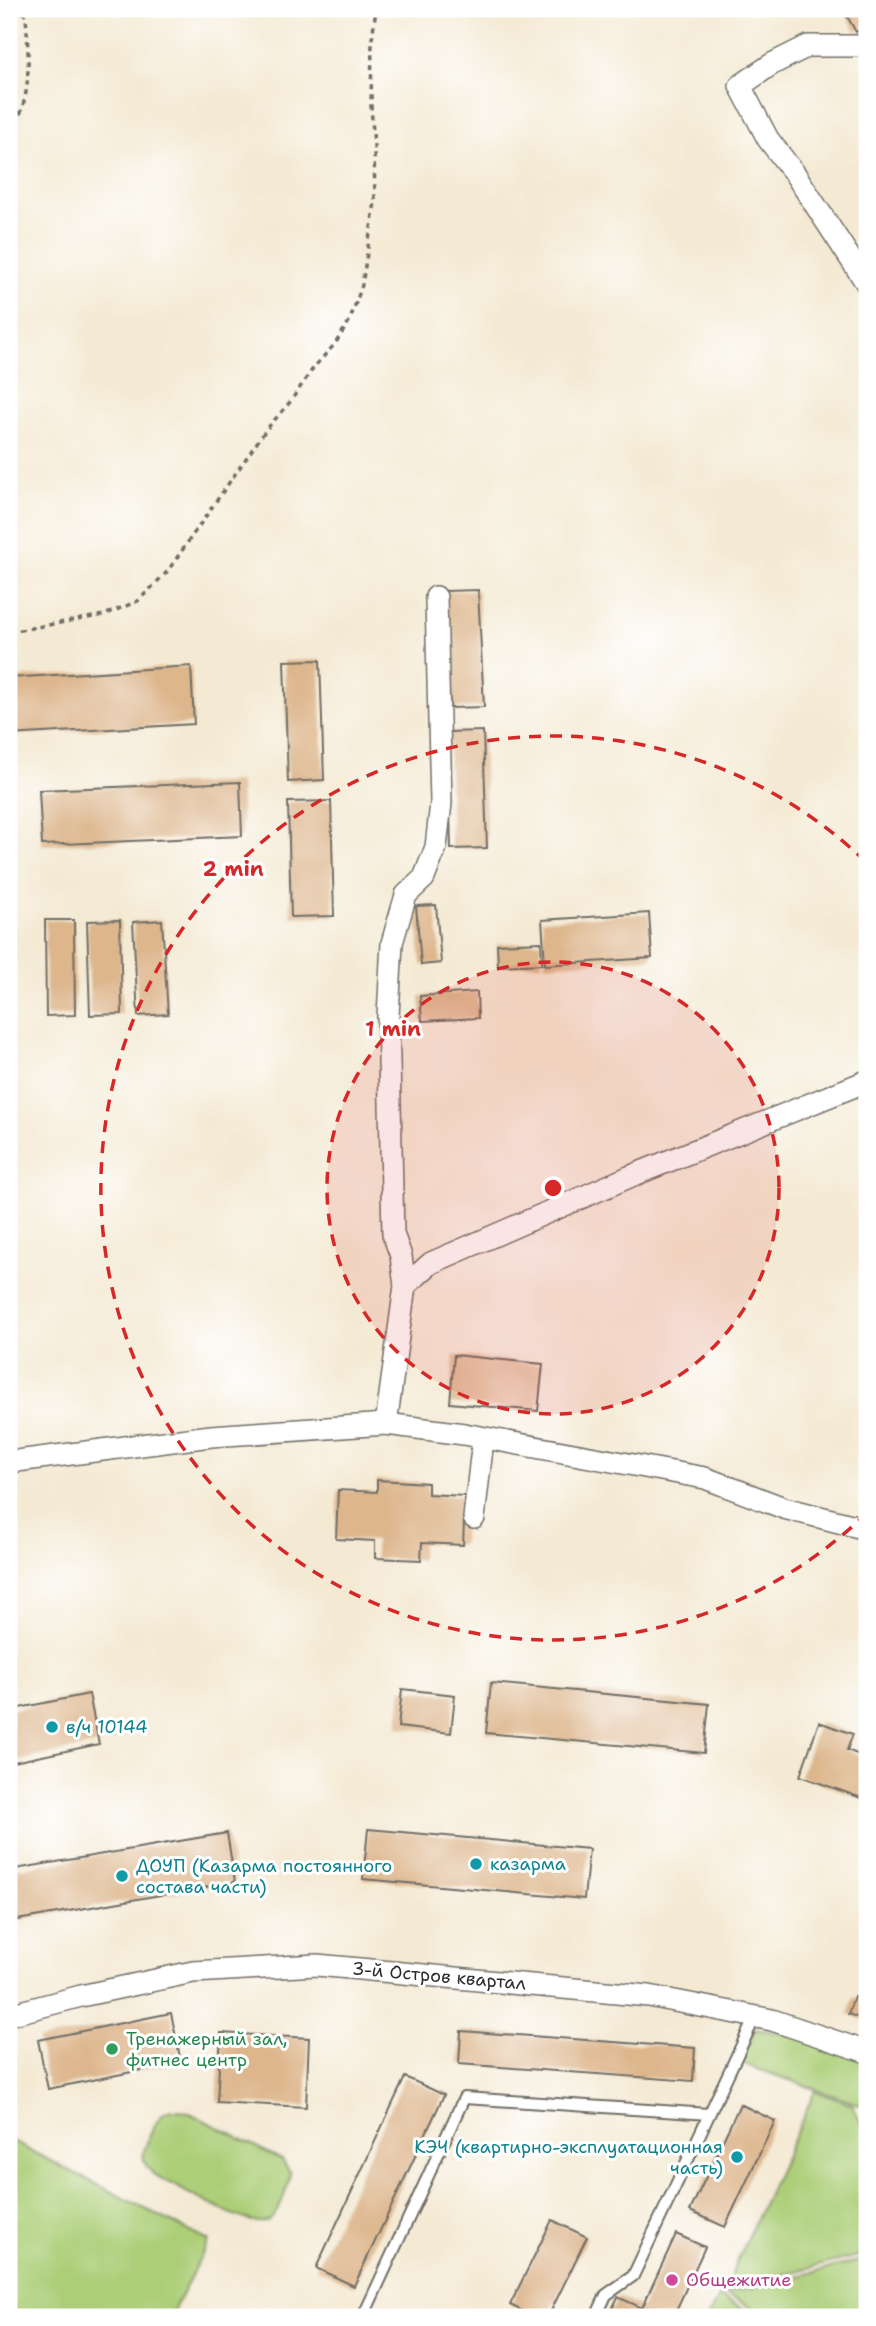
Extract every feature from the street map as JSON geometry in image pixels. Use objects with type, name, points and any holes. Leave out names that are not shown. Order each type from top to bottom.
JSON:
[{"type":"street","points":[[867,46],[808,46],[772,64],[740,86],[768,139],[795,174],[867,285]]},
{"type":"street","points":[[386,1424],[405,1286],[401,1256],[393,1234],[388,1016],[392,943],[406,895],[424,878],[436,847],[441,803],[436,597]]},
{"type":"street","points":[[405,1286],[431,1263],[629,1177],[867,1081]]},
{"type":"street","points":[[9,1462],[201,1437],[386,1424],[464,1434],[705,1478],[784,1508],[867,1529]]},
{"type":"street","points":[[474,1518],[483,1439]]},
{"type":"street","name":"3-й Остров квартал","points":[[9,2015],[193,1972],[317,1965],[649,1996],[772,2020],[867,2052]]},
{"type":"lane","points":[[596,2317],[606,2295],[632,2276],[755,2017]]},
{"type":"lane","points":[[363,2317],[464,2098],[709,2114]]},
{"type":"path","points":[[9,131],[15,125],[27,91],[26,16],[20,9]]},
{"type":"path","points":[[9,632],[104,615],[138,601],[167,572],[265,431],[335,344],[350,320],[362,285],[375,202],[371,106],[372,39],[376,9]]},
{"type":"green space","points":[[755,2029],[832,2041],[867,2057],[867,2107],[740,2063]]},
{"type":"green space","points":[[815,2091],[853,2105],[867,2137],[867,2254],[725,2288]]},
{"type":"green space","points":[[179,2110],[188,2112],[282,2160],[290,2173],[283,2199],[272,2218],[258,2222],[229,2213],[153,2174],[146,2166],[145,2150],[157,2122],[163,2114]]},
{"type":"green space","points":[[9,2140],[209,2241],[170,2317],[9,2317]]},
{"type":"green space","points":[[867,2259],[867,2317],[770,2317],[725,2294]]},
{"type":"green space","points":[[719,2296],[758,2317],[708,2317]]},
{"type":"building","points":[[843,9],[867,9],[867,25],[856,32]]},
{"type":"building","points":[[478,590],[484,707],[450,708],[444,591]]},
{"type":"building","points":[[320,660],[324,780],[288,782],[284,661]]},
{"type":"building","points":[[191,666],[194,724],[9,735],[9,678]]},
{"type":"building","points":[[483,731],[487,848],[451,849],[448,732]]},
{"type":"building","points":[[240,782],[242,836],[42,845],[39,790]]},
{"type":"building","points":[[331,801],[334,916],[291,917],[288,802]]},
{"type":"building","points":[[436,905],[441,963],[421,965],[416,906]]},
{"type":"building","points":[[649,913],[652,958],[545,965],[542,920]]},
{"type":"building","points":[[45,920],[74,920],[75,1015],[46,1016]]},
{"type":"building","points":[[120,920],[122,1014],[90,1015],[87,921]]},
{"type":"building","points":[[162,920],[168,1014],[138,1016],[133,922]]},
{"type":"building","points":[[541,942],[542,964],[498,966],[497,944]]},
{"type":"building","points":[[477,992],[478,1018],[422,1021],[420,996]]},
{"type":"building","points":[[454,1355],[543,1364],[538,1411],[450,1403]]},
{"type":"building","points":[[377,1480],[428,1483],[428,1494],[465,1496],[463,1545],[422,1543],[421,1560],[375,1558],[375,1541],[336,1539],[338,1490],[377,1492]]},
{"type":"building","points":[[491,1683],[709,1704],[704,1753],[486,1733]]},
{"type":"building","points":[[402,1689],[455,1695],[451,1733],[398,1727]]},
{"type":"building","name":"в/ч 10144","points":[[89,1694],[99,1744],[9,1763],[9,1710]]},
{"type":"building","points":[[819,1722],[853,1734],[847,1750],[867,1758],[867,1800],[800,1776]]},
{"type":"building","name":"казарма","points":[[368,1829],[589,1849],[584,1899],[363,1879]]},
{"type":"building","name":"ДОУП (Казарма постоянного состава части)","points":[[227,1833],[235,1882],[17,1920],[9,1870]]},
{"type":"building","points":[[854,1997],[867,2002],[867,2021],[848,2014]]},
{"type":"building","points":[[171,2013],[181,2062],[48,2089],[38,2040]]},
{"type":"building","points":[[461,2031],[695,2048],[693,2081],[459,2064]]},
{"type":"building","points":[[221,2033],[309,2038],[306,2107],[217,2102]]},
{"type":"building","points":[[405,2077],[444,2095],[354,2286],[316,2268]]},
{"type":"building","name":"КЭЧ (квартирно-эксплуатационная часть)","points":[[740,2104],[775,2121],[725,2227],[690,2211]]},
{"type":"building","points":[[552,2220],[587,2237],[548,2317],[535,2317],[510,2305]]},
{"type":"building","points":[[676,2234],[705,2247],[673,2317],[608,2317],[618,2297],[642,2308]]},
{"type":"place","name":"в/ч 10144","points":[[52,1727]]},
{"type":"place","name":"казарма","points":[[476,1864]]},
{"type":"place","name":"ДОУП (Казарма постоянного состава части)","points":[[122,1876]]},
{"type":"place","name":"Тренажерный зал, фитнес центр","points":[[112,2049]]},
{"type":"place","name":"КЭЧ (квартирно-эксплуатационная часть)","points":[[737,2157]]},
{"type":"place","name":"Общежитие","points":[[672,2280]]}]
